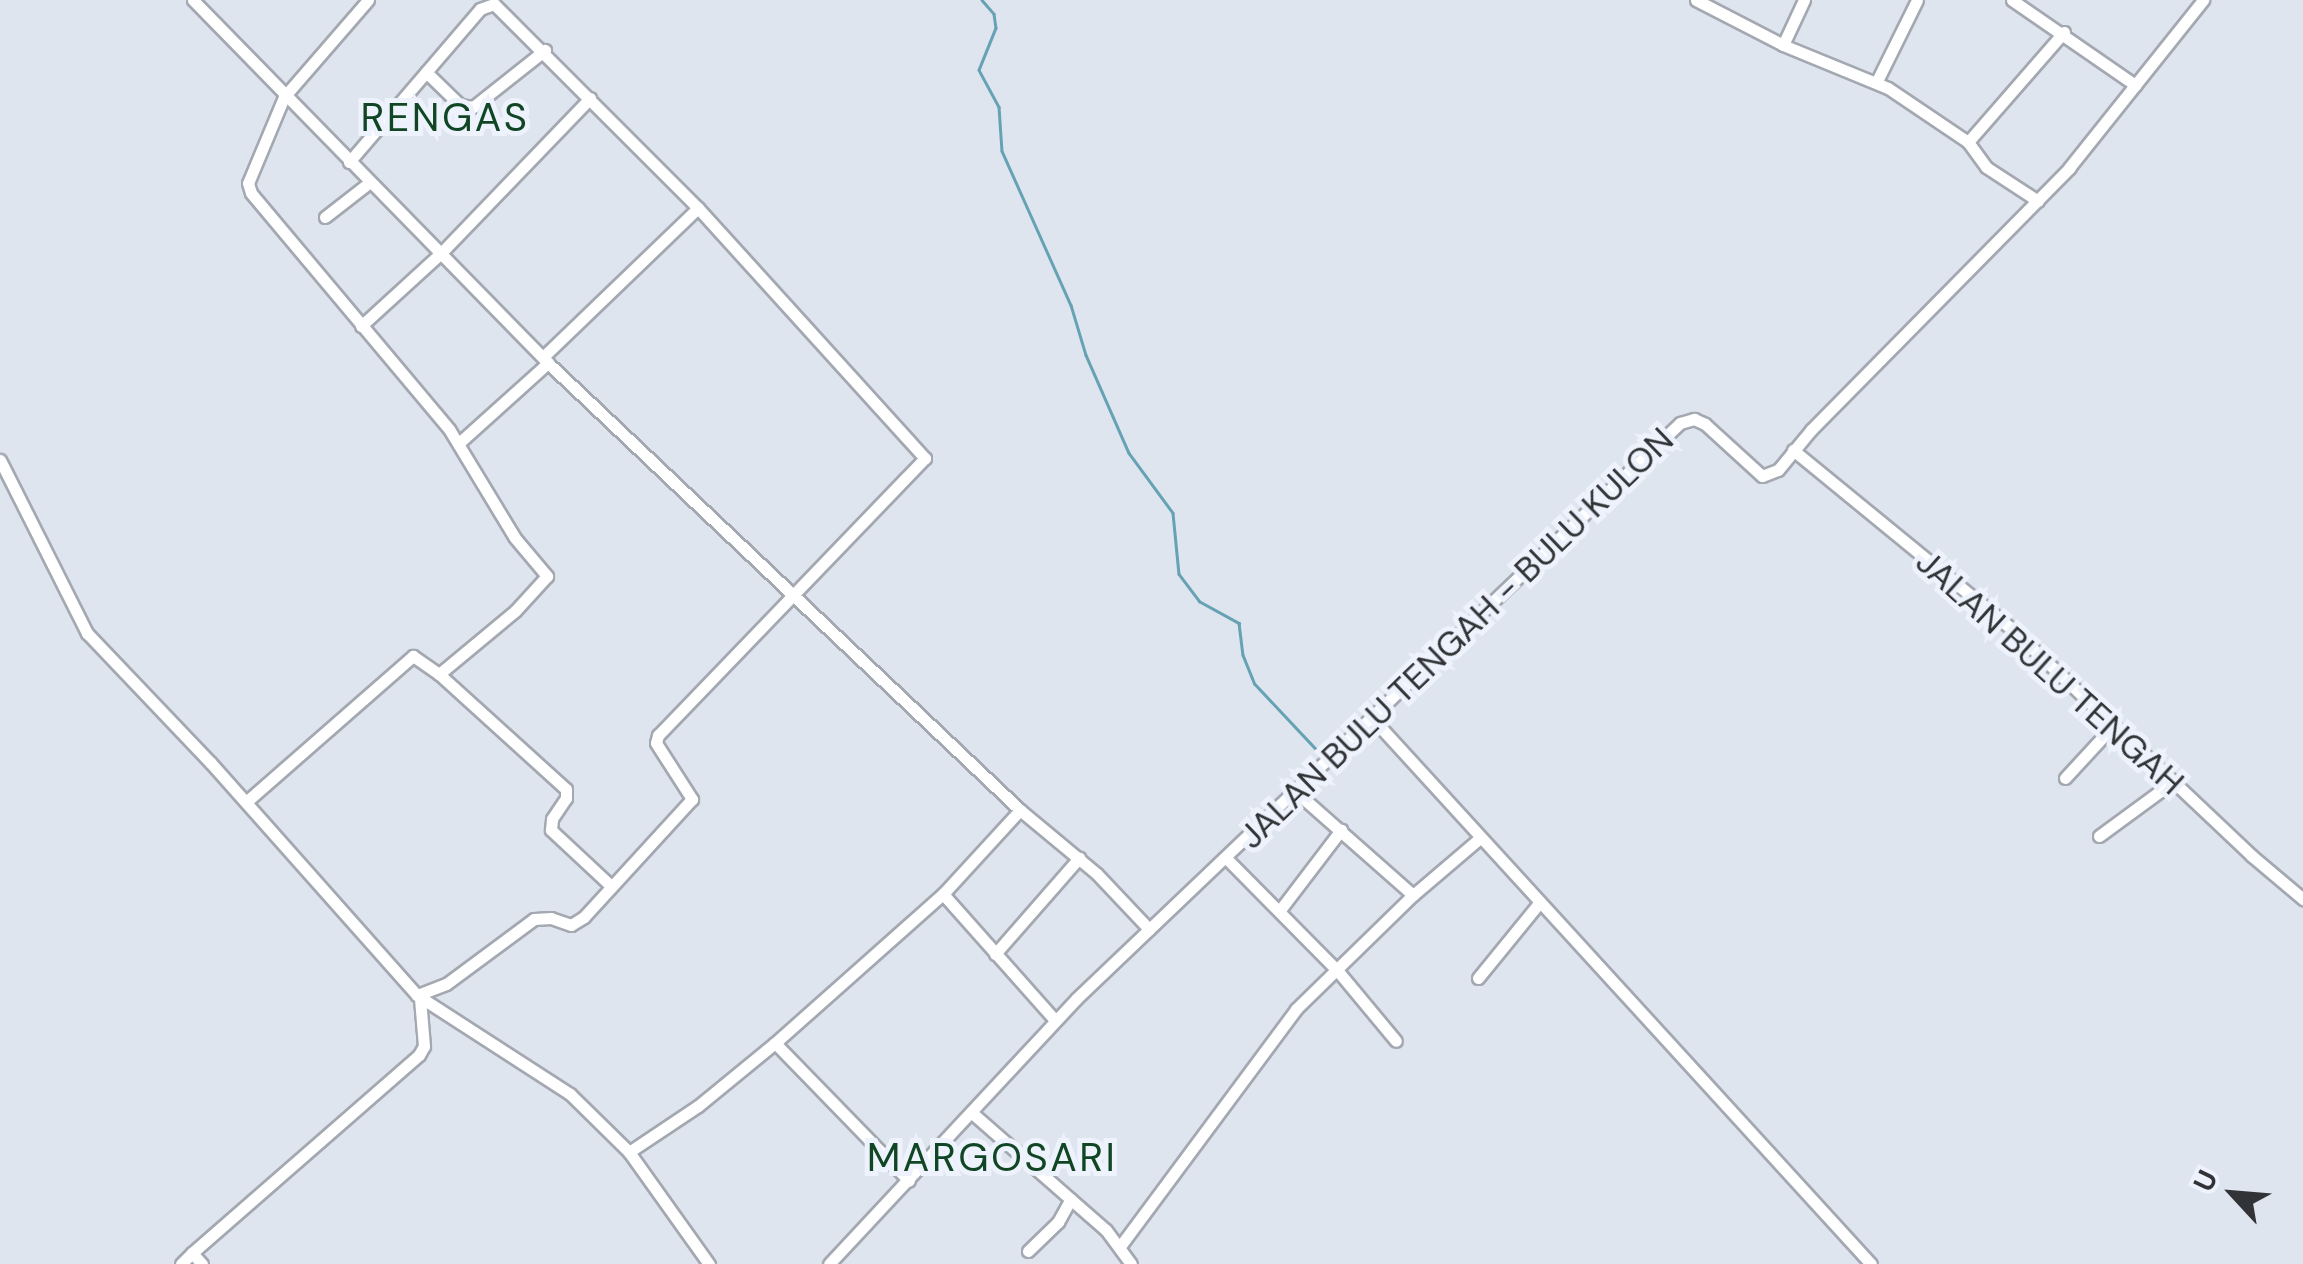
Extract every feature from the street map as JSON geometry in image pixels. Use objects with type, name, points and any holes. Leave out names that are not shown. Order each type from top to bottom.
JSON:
[{"type":"street","points":[[193,0],[546,360],[1020,810],[1078,858],[1150,928]]},
{"type":"street","points":[[368,0],[284,97],[248,178],[249,188],[459,443],[515,538],[547,576],[515,611],[440,674]]},
{"type":"street","points":[[1696,0],[1783,45],[1876,81],[1968,142],[1986,167],[2038,201]]},
{"type":"street","points":[[1783,45],[1804,0]]},
{"type":"street","points":[[1876,81],[1917,0]]},
{"type":"street","points":[[2012,0],[2064,32],[2135,85]]},
{"type":"street","name":"JALAN BULU TENGAH - BULU KULON","points":[[829,1264],[1055,1020],[1680,424],[1694,419],[1705,424],[1762,476],[1778,470],[1793,450],[2038,201],[2203,0]]},
{"type":"street","points":[[349,162],[486,4],[500,8],[698,208],[925,458],[656,738],[692,798],[578,922],[534,919],[446,984],[419,997]]},
{"type":"street","points":[[1968,142],[2064,32]]},
{"type":"street","points":[[426,72],[460,105],[473,108],[544,50]]},
{"type":"street","points":[[362,326],[441,253],[590,98]]},
{"type":"street","points":[[325,216],[370,182]]},
{"type":"street","points":[[459,443],[698,208]]},
{"type":"street","name":"JALAN BULU TENGAH","points":[[1793,450],[2014,630],[2303,899]]},
{"type":"street","points":[[0,460],[82,627],[246,802],[419,997],[570,1094],[629,1152],[709,1264]]},
{"type":"street","points":[[246,802],[410,657],[440,674],[566,789],[551,830],[610,884]]},
{"type":"street","points":[[1373,719],[1871,1264]]},
{"type":"street","points":[[2064,778],[2113,726]]},
{"type":"street","points":[[2099,836],[2174,780]]},
{"type":"street","points":[[1295,791],[1413,895]]},
{"type":"street","points":[[629,1152],[698,1106],[775,1043],[942,894],[1020,810]]},
{"type":"street","points":[[1280,910],[1341,830]]},
{"type":"street","points":[[1121,1246],[1296,1009],[1413,895],[1480,838]]},
{"type":"street","points":[[995,954],[1078,858]]},
{"type":"street","points":[[1226,858],[1337,970],[1396,1041]]},
{"type":"street","points":[[942,894],[1055,1020]]},
{"type":"street","points":[[1478,978],[1540,902]]},
{"type":"street","points":[[181,1264],[419,1055],[424,1046],[419,997]]},
{"type":"street","points":[[775,1043],[909,1181]]},
{"type":"street","points":[[971,1112],[1071,1198],[1121,1246],[1130,1264]]},
{"type":"street","points":[[1028,1251],[1058,1222],[1071,1198]]},
{"type":"street","points":[[192,1254],[202,1264]]},
{"type":"waterway","points":[[982,0],[994,14],[996,28],[979,70],[999,107],[1002,151],[1071,305],[1086,355],[1129,453],[1173,513],[1179,574],[1199,601],[1239,623],[1243,655],[1255,684],[1318,751]]},
{"type":"district","name":"RENGAS","points":[[445,117]]},
{"type":"district","name":"MARGOSARI","points":[[992,1157]]}]
